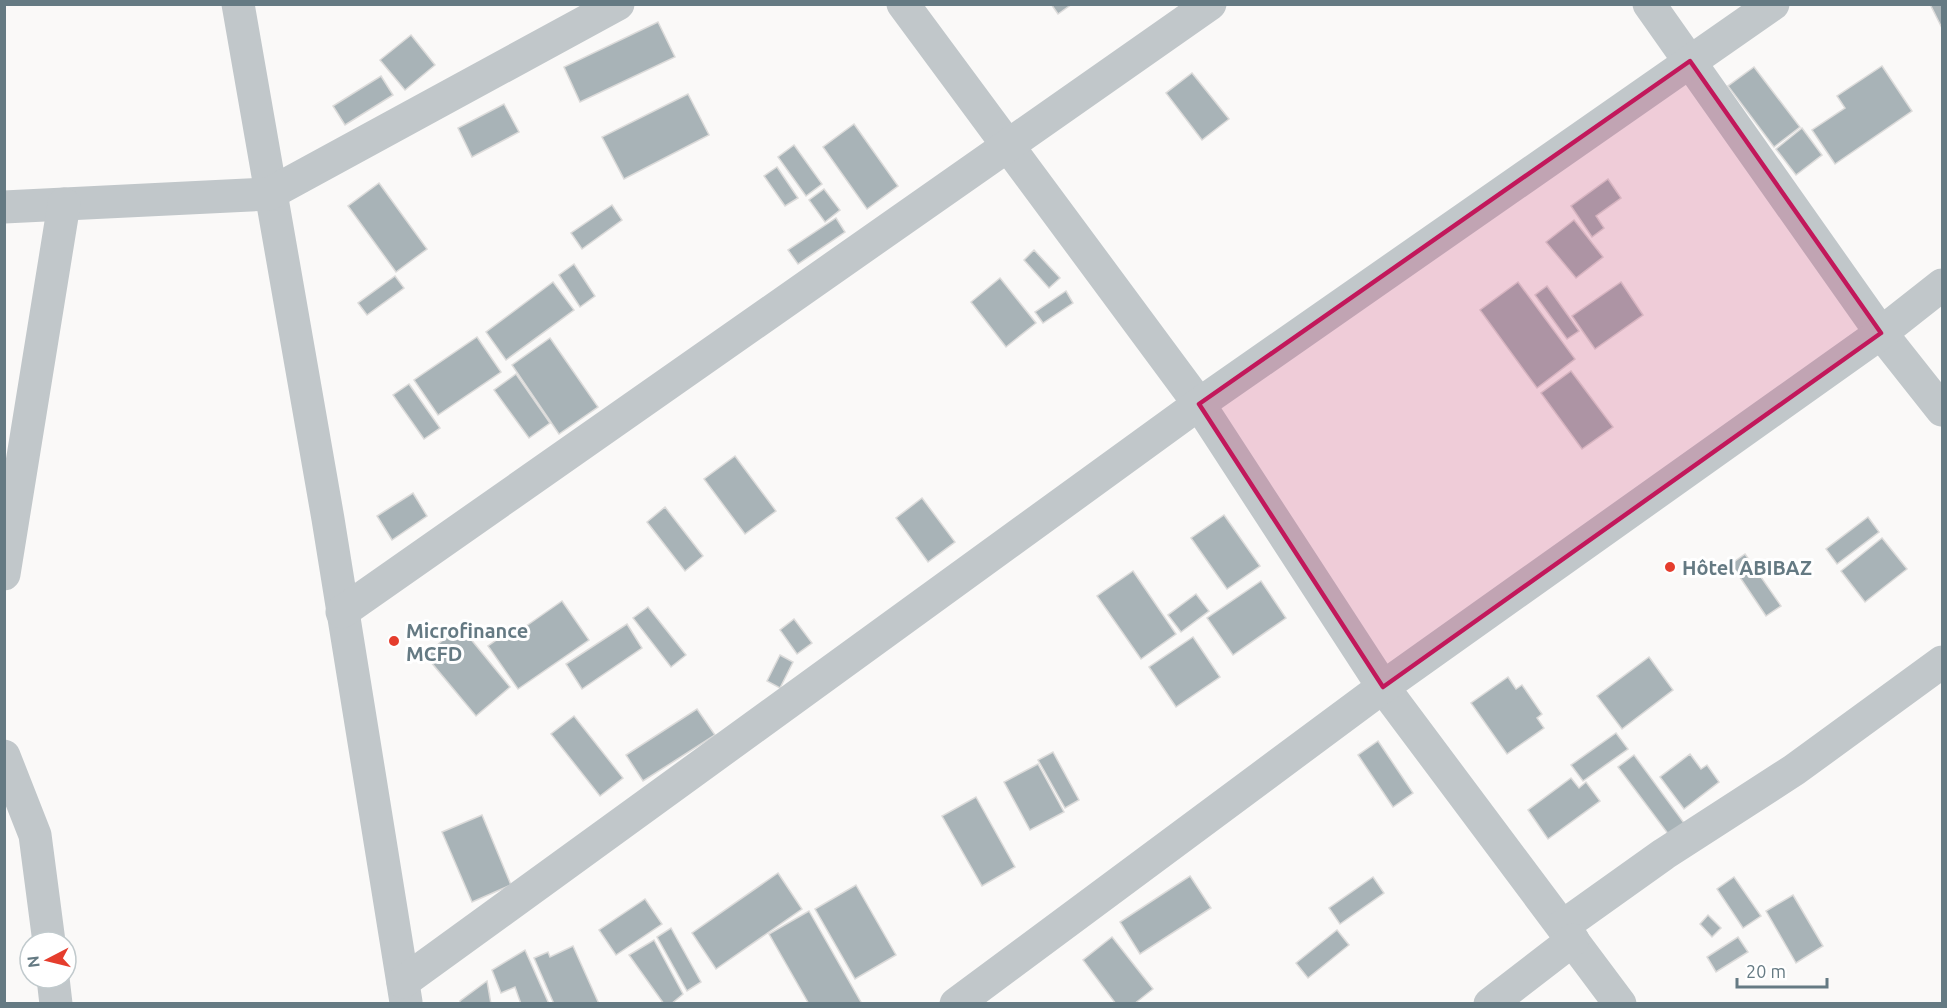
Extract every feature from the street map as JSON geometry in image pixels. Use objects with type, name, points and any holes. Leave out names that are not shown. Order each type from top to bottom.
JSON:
[{"type":"street","points":[[237,4],[342,612],[404,993],[1199,404],[1773,4]]},
{"type":"street","points":[[4,207],[269,194],[618,4]]},
{"type":"street","points":[[903,4],[1199,404],[1383,687],[1620,1004]]},
{"type":"street","points":[[342,612],[1210,4]]},
{"type":"street","points":[[1650,4],[1881,333],[1942,410]]},
{"type":"street","points":[[4,574],[64,204]]},
{"type":"street","points":[[956,1004],[1383,687],[1881,333],[1942,285]]},
{"type":"street","points":[[1490,1004],[1568,933],[1664,854],[1794,770],[1942,662]]},
{"type":"street","points":[[4,756],[35,835],[47,930]]},
{"type":"highlighted area","points":[[1690,61],[1881,333],[1383,687],[1199,404]]},
{"type":"building","points":[[1051,4],[1072,4],[1058,14]]},
{"type":"building","points":[[1930,4],[1942,4],[1942,28]]},
{"type":"building","points":[[658,22],[675,57],[580,102],[564,67]]},
{"type":"building","points":[[411,35],[435,65],[405,90],[380,60]]},
{"type":"building","points":[[1882,66],[1912,111],[1835,164],[1812,130],[1845,108],[1837,96]]},
{"type":"building","points":[[1754,67],[1800,127],[1774,147],[1728,86]]},
{"type":"building","points":[[1192,73],[1229,119],[1202,140],[1166,93]]},
{"type":"building","points":[[381,76],[393,95],[345,125],[333,106]]},
{"type":"building","points":[[688,94],[709,135],[624,179],[602,137]]},
{"type":"building","points":[[504,104],[519,132],[472,157],[458,128]]},
{"type":"building","points":[[854,124],[898,186],[867,209],[823,147]]},
{"type":"building","points":[[1802,128],[1822,155],[1796,175],[1776,149]]},
{"type":"building","points":[[794,145],[822,184],[806,196],[778,157]]},
{"type":"building","points":[[777,167],[798,198],[785,206],[764,176]]},
{"type":"building","points":[[1608,179],[1621,198],[1596,216],[1604,228],[1592,237],[1571,206]]},
{"type":"building","points":[[379,183],[427,249],[396,272],[348,206]]},
{"type":"building","points":[[824,189],[840,210],[825,222],[809,200]]},
{"type":"building","points":[[612,205],[622,220],[582,249],[571,233]]},
{"type":"building","points":[[836,218],[845,232],[798,264],[788,250]]},
{"type":"building","points":[[1574,220],[1603,257],[1576,278],[1546,242]]},
{"type":"building","points":[[1034,250],[1060,278],[1049,288],[1024,260]]},
{"type":"building","points":[[574,264],[595,296],[580,307],[559,275]]},
{"type":"building","points":[[395,276],[404,288],[367,315],[358,303]]},
{"type":"building","points":[[1000,278],[1036,323],[1006,347],[971,302]]},
{"type":"building","points":[[553,282],[574,310],[506,360],[486,332]]},
{"type":"building","points":[[1518,282],[1575,359],[1537,388],[1480,310]]},
{"type":"building","points":[[1621,282],[1643,315],[1595,349],[1572,316]]},
{"type":"building","points":[[1547,286],[1579,331],[1567,339],[1535,295]]},
{"type":"building","points":[[1066,291],[1073,303],[1043,323],[1035,312]]},
{"type":"building","points":[[477,337],[501,372],[438,415],[414,380]]},
{"type":"building","points":[[550,338],[598,407],[559,434],[512,365]]},
{"type":"building","points":[[1571,371],[1613,427],[1582,449],[1541,393]]},
{"type":"building","points":[[516,374],[550,423],[529,438],[494,390]]},
{"type":"building","points":[[409,384],[440,428],[424,439],[393,395]]},
{"type":"building","points":[[735,456],[776,511],[745,534],[704,479]]},
{"type":"building","points":[[413,493],[427,516],[392,540],[377,516]]},
{"type":"building","points":[[922,498],[955,542],[928,562],[896,518]]},
{"type":"building","points":[[665,507],[703,556],[685,571],[647,522]]},
{"type":"building","points":[[1224,515],[1260,566],[1227,589],[1191,538]]},
{"type":"building","points":[[1868,517],[1879,532],[1837,564],[1826,549]]},
{"type":"building","points":[[1882,538],[1907,569],[1865,602],[1841,571]]},
{"type":"building","points":[[1745,554],[1781,606],[1766,616],[1731,564]]},
{"type":"building","points":[[1133,571],[1176,634],[1141,659],[1097,596]]},
{"type":"building","points":[[1261,581],[1286,618],[1233,655],[1207,618]]},
{"type":"building","points":[[1196,594],[1209,611],[1181,632],[1168,615]]},
{"type":"building","points":[[562,601],[589,640],[518,689],[488,646],[516,626],[519,631]]},
{"type":"building","points":[[648,607],[686,655],[671,667],[633,618]]},
{"type":"building","points":[[794,619],[812,643],[797,654],[780,630]]},
{"type":"building","points":[[627,624],[642,648],[582,689],[566,664]]},
{"type":"building","points":[[460,626],[510,687],[476,716],[425,655]]},
{"type":"building","points":[[1193,637],[1220,677],[1176,707],[1149,667]]},
{"type":"building","points":[[780,655],[793,662],[780,688],[767,681]]},
{"type":"building","points":[[1649,657],[1673,690],[1622,729],[1597,696]]},
{"type":"building","points":[[1508,677],[1516,689],[1522,685],[1542,714],[1537,718],[1544,728],[1507,754],[1471,703]]},
{"type":"building","points":[[697,709],[715,735],[643,781],[626,755]]},
{"type":"building","points":[[574,716],[623,778],[600,796],[551,734]]},
{"type":"building","points":[[1616,733],[1628,749],[1583,781],[1571,765]]},
{"type":"building","points":[[1378,741],[1413,793],[1393,807],[1358,755]]},
{"type":"building","points":[[1053,752],[1079,800],[1065,808],[1038,760]]},
{"type":"building","points":[[1690,754],[1701,769],[1707,765],[1719,782],[1684,809],[1660,777]]},
{"type":"building","points":[[1634,755],[1684,823],[1669,835],[1618,767]]},
{"type":"building","points":[[1038,764],[1064,812],[1030,830],[1004,782]]},
{"type":"building","points":[[1571,778],[1579,788],[1586,782],[1600,801],[1548,839],[1528,810]]},
{"type":"building","points":[[976,797],[1015,867],[982,886],[942,816]]},
{"type":"building","points":[[482,815],[511,885],[472,902],[442,832]]},
{"type":"building","points":[[778,873],[802,909],[716,969],[692,933]]},
{"type":"building","points":[[1190,876],[1211,908],[1140,954],[1120,922]]},
{"type":"building","points":[[1373,877],[1384,893],[1340,924],[1329,908]]},
{"type":"building","points":[[1734,877],[1761,916],[1743,928],[1717,889]]},
{"type":"building","points":[[856,885],[896,955],[855,979],[815,909]]},
{"type":"building","points":[[1793,895],[1823,946],[1796,963],[1766,911]]},
{"type":"building","points":[[645,899],[662,924],[616,955],[599,930]]},
{"type":"building","points":[[809,911],[862,1004],[809,1004],[769,934]]},
{"type":"building","points":[[1708,915],[1721,928],[1712,937],[1700,924]]},
{"type":"building","points":[[671,928],[701,982],[687,991],[657,937]]},
{"type":"building","points":[[1337,930],[1349,945],[1308,978],[1296,963]]},
{"type":"building","points":[[1112,937],[1153,989],[1134,1004],[1116,1004],[1083,960]]},
{"type":"building","points":[[1738,937],[1748,952],[1716,972],[1707,957]]},
{"type":"building","points":[[654,940],[683,994],[671,1004],[664,1004],[629,955]]},
{"type":"building","points":[[573,946],[599,1004],[554,1004],[534,958],[548,952],[550,957]]},
{"type":"building","points":[[525,950],[549,1004],[521,1004],[515,987],[501,993],[492,970]]},
{"type":"building","points":[[487,981],[491,1004],[460,1004],[460,1001]]},
{"type":"place","name":"Hôtel ABIBAZ","points":[[1670,567]]},
{"type":"place","name":"Microfinance MCFD","points":[[394,641]]}]
